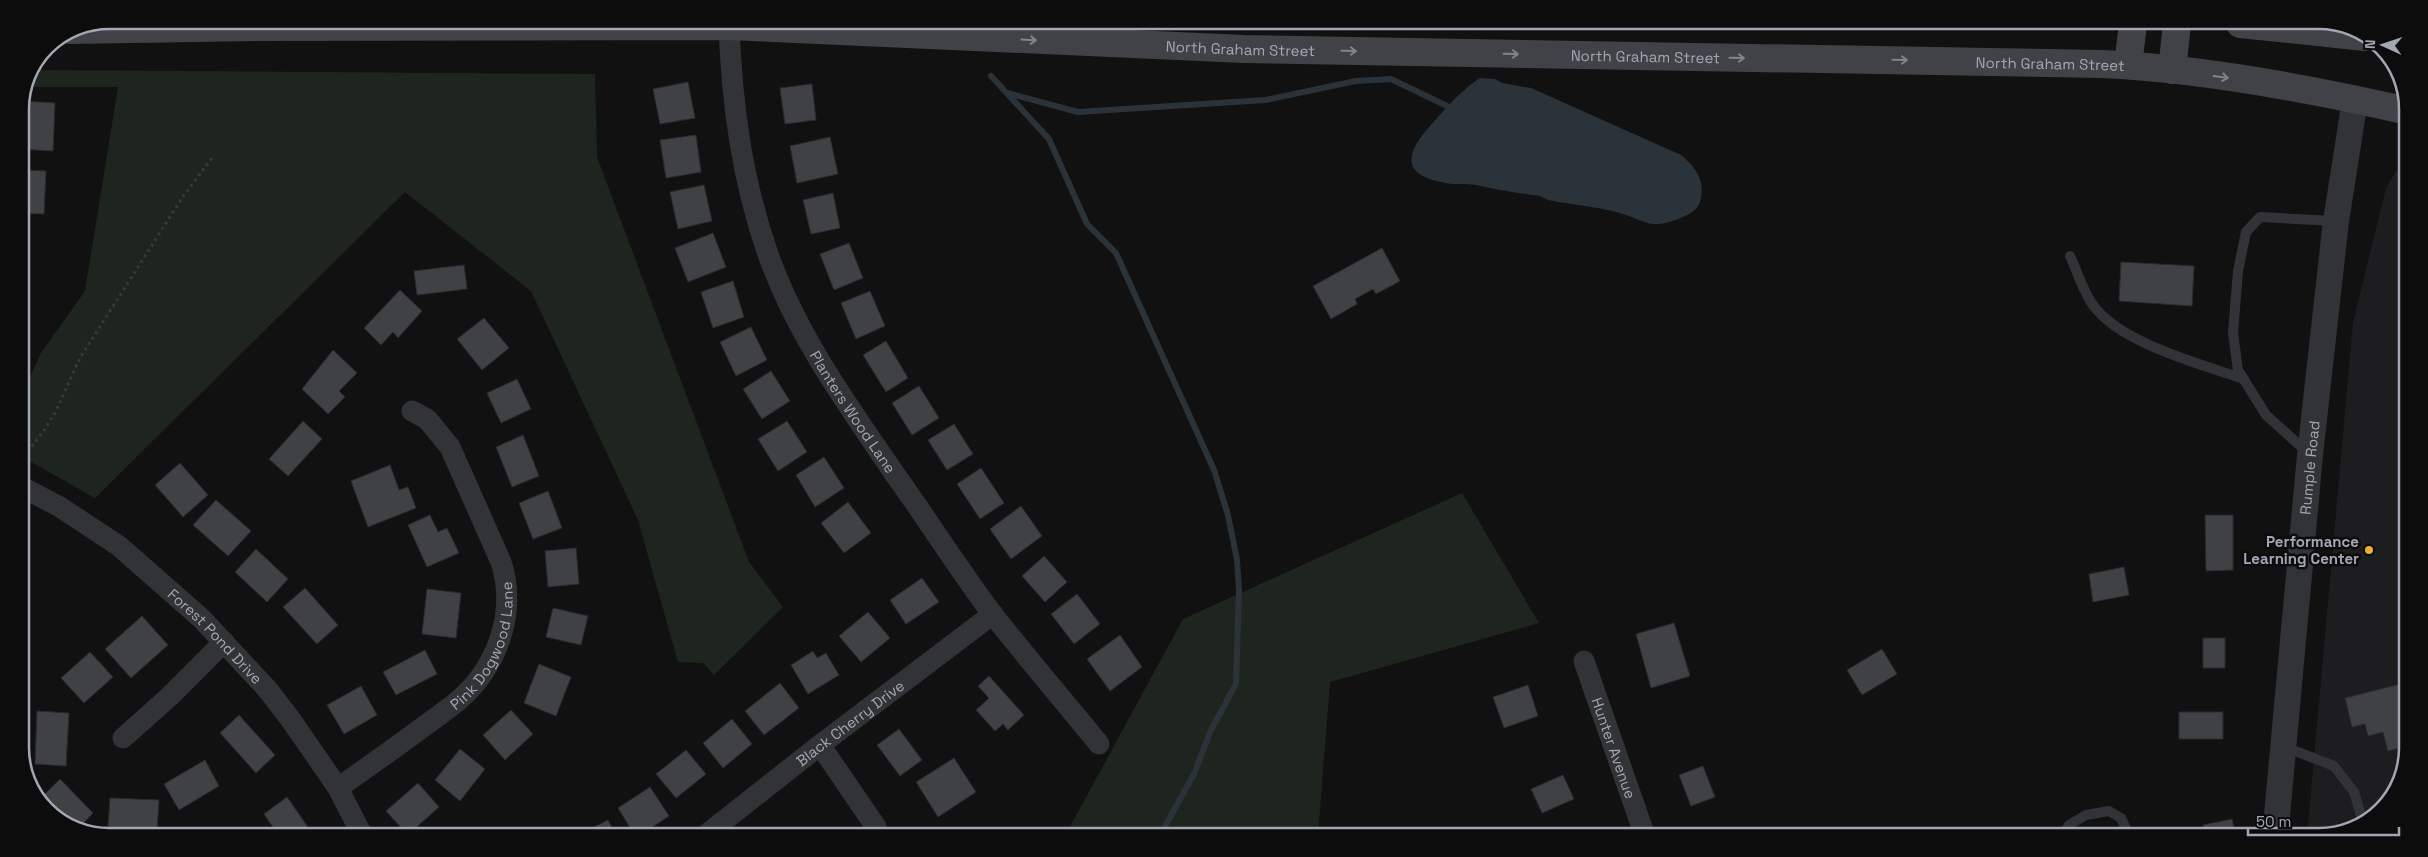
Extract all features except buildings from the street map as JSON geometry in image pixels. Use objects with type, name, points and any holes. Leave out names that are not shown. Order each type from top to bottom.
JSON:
[{"type":"main road","name":"North Graham Street","points":[[797,29],[1244,49],[2128,65],[2272,85],[2399,109]]},
{"type":"main road","points":[[2128,65],[2132,29]]},
{"type":"main road","points":[[2172,70],[2176,29]]},
{"type":"main road","points":[[2316,29],[2348,34]]},
{"type":"street","name":"Planters Wood Lane","points":[[730,29],[732,89],[739,147],[751,199],[768,255],[788,302],[843,400],[993,614],[1099,744]]},
{"type":"street","name":"Rumple Road","points":[[2276,828],[2310,455],[2336,221],[2355,100]]},
{"type":"street","name":"Pink Dogwood Lane","points":[[338,788],[374,764],[460,699],[480,677],[493,657],[504,629],[508,598],[506,577],[501,562],[450,447],[427,419],[412,410]]},
{"type":"street","name":"Forest Pond Drive","points":[[29,491],[60,507],[119,546],[179,597],[224,642],[291,720],[338,788],[358,828]]},
{"type":"street","name":"Black Cherry Drive","points":[[715,828],[820,745],[993,614]]},
{"type":"street","points":[[123,738],[169,697],[224,642]]},
{"type":"street","name":"Hunter Avenue","points":[[1584,661],[1642,828]]},
{"type":"street","points":[[820,745],[876,827]]},
{"type":"lane","points":[[2310,455],[2266,416],[2238,370],[2234,333],[2238,271],[2246,232],[2260,216],[2336,221]]},
{"type":"lane","points":[[2070,256],[2093,305],[2114,327],[2168,353],[2244,379]]},
{"type":"lane","points":[[2284,746],[2334,766],[2354,792],[2361,816]]},
{"type":"lane","points":[[2068,828],[2069,825],[2086,815],[2109,811],[2121,818],[2126,828]]},
{"type":"path","points":[[29,449],[56,411],[80,358],[182,198],[212,158]]},
{"type":"shaded area","points":[[39,70],[595,74],[597,157],[749,562],[783,607],[714,675],[703,663],[678,662],[638,520],[531,291],[405,192],[95,498],[29,462],[29,379],[41,353],[85,291],[118,87],[32,87]]},
{"type":"shaded area","points":[[1480,78],[1495,79],[1502,83],[1531,88],[1681,155],[1694,168],[1700,179],[1702,190],[1698,206],[1694,211],[1685,216],[1662,224],[1654,224],[1604,209],[1476,185],[1445,183],[1421,175],[1414,169],[1412,154],[1422,136],[1466,88]]},
{"type":"shaded area","name":"Performance Learning Center","points":[[2399,166],[2398,764],[2391,784],[2383,797],[2364,815],[2345,824],[2330,828],[2308,828],[2353,323],[2386,188]]},
{"type":"shaded area","points":[[1462,493],[1539,623],[1330,682],[1319,828],[1069,828],[1183,619]]},
{"type":"waterway","points":[[991,76],[1049,139],[1087,224],[1116,253],[1214,470],[1228,515],[1237,560],[1239,590],[1236,684],[1211,730],[1194,774],[1164,828]]},
{"type":"waterway","points":[[1007,93],[1078,112],[1265,100],[1356,81],[1391,79],[1447,106]]},
{"type":"place","name":"Performance Learning Center","points":[[2369,550]]}]
